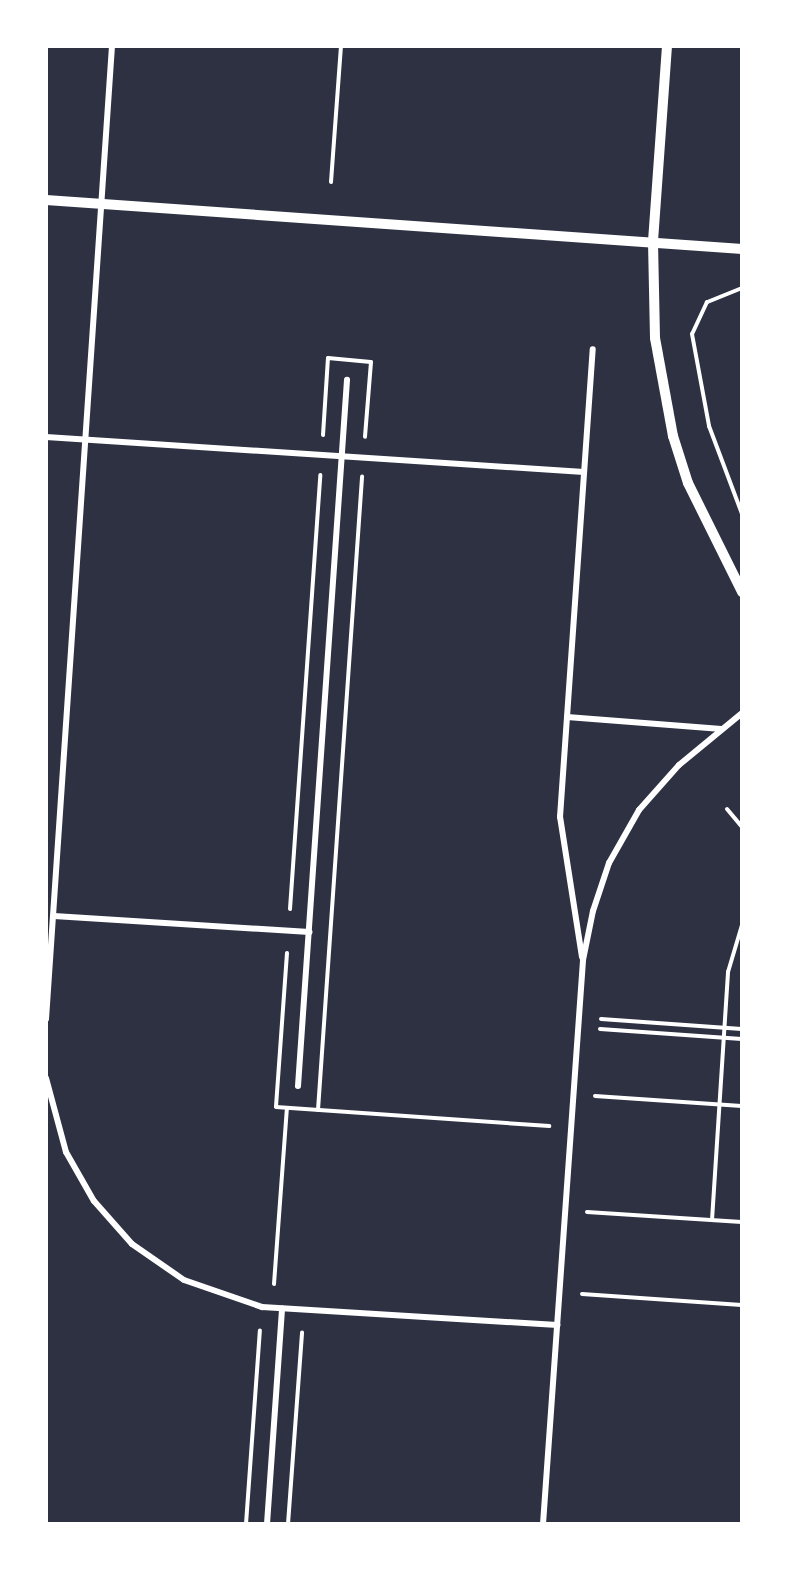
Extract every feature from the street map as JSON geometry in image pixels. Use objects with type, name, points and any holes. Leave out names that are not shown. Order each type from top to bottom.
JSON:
[{"type":"street","points":[[46,1019],[112,46]]},
{"type":"street","points":[[667,46],[653,243],[655,338],[673,436],[707,529],[741,592]]},
{"type":"street","points":[[46,200],[741,249]]},
{"type":"street","points":[[583,960],[560,817],[593,349]]},
{"type":"street","points":[[298,1086],[347,380]]},
{"type":"street","points":[[46,437],[584,472]]},
{"type":"street","points":[[543,1524],[583,960],[600,887],[622,836],[658,787],[741,713]]},
{"type":"street","points":[[567,717],[722,729]]},
{"type":"street","points":[[54,916],[309,932]]},
{"type":"street","points":[[46,1078],[66,1152],[119,1230],[184,1280],[242,1303],[282,1309],[557,1325]]},
{"type":"street","points":[[267,1524],[282,1309]]},
{"type":"path","points":[[331,182],[341,46]]},
{"type":"path","points":[[741,288],[707,302],[692,334],[709,426],[741,514]]},
{"type":"path","points":[[323,435],[328,358],[370,362],[365,437]]},
{"type":"path","points":[[290,909],[320,475]]},
{"type":"path","points":[[318,1110],[362,477]]},
{"type":"path","points":[[727,809],[741,827]]},
{"type":"path","points":[[712,1220],[728,972],[741,925]]},
{"type":"path","points":[[287,953],[276,1107],[549,1126]]},
{"type":"path","points":[[601,1019],[741,1029]]},
{"type":"path","points":[[600,1029],[741,1039]]},
{"type":"path","points":[[595,1096],[741,1106]]},
{"type":"path","points":[[274,1284],[287,1108]]},
{"type":"path","points":[[587,1212],[741,1222]]},
{"type":"path","points":[[582,1294],[741,1305]]},
{"type":"path","points":[[246,1524],[260,1330]]},
{"type":"path","points":[[288,1524],[302,1333]]}]
